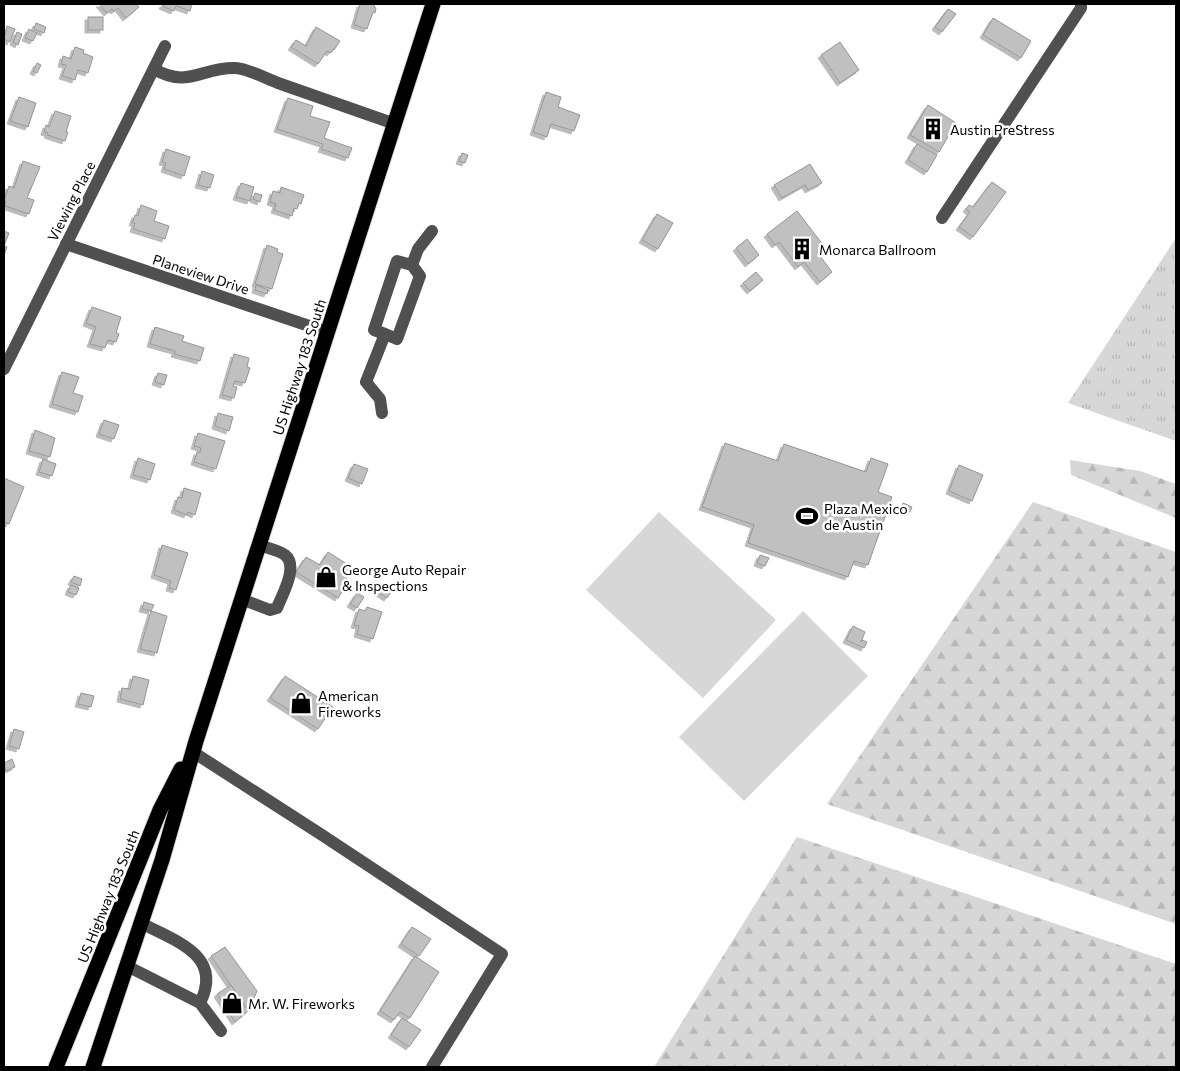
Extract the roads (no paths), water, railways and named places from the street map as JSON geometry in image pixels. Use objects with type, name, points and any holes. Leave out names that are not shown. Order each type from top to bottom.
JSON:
[{"type":"highway","name":"US Highway 183 South","points":[[93,1067],[162,860],[194,746],[433,4]]},
{"type":"highway","name":"US Highway 183 South","points":[[56,1067],[160,810],[194,746]]},
{"type":"street","points":[[942,218],[1065,33],[1081,8],[1081,4]]},
{"type":"street","name":"Viewing Place","points":[[4,369],[165,46]]},
{"type":"street","points":[[154,69],[165,76],[180,78],[225,69],[246,70],[395,124]]},
{"type":"street","points":[[412,266],[418,249],[432,231]]},
{"type":"street","name":"Planeview Drive","points":[[66,244],[327,332]]},
{"type":"street","points":[[397,261],[412,266],[420,276],[397,339],[385,334],[374,330],[397,261]]},
{"type":"street","points":[[382,413],[380,399],[366,382],[385,334]]},
{"type":"street","points":[[241,599],[270,610],[277,608],[291,570],[290,561],[285,554],[259,544]]},
{"type":"street","points":[[194,746],[322,835],[502,954],[432,1067]]},
{"type":"street","points":[[141,924],[189,948],[202,963],[207,978],[206,990],[200,1003]]},
{"type":"street","points":[[127,966],[200,1003],[221,1031]]},
{"type":"place","name":"Austin PreStress","points":[[933,129]]},
{"type":"place","name":"Monarca Ballroom","points":[[802,249]]},
{"type":"place","name":"Plaza Mexico de Austin","points":[[807,516]]},
{"type":"place","name":"George Auto Repair & Inspections","points":[[326,577]]},
{"type":"place","name":"American Fireworks","points":[[301,703]]},
{"type":"place","name":"Mr. W. Fireworks","points":[[232,1003]]}]
